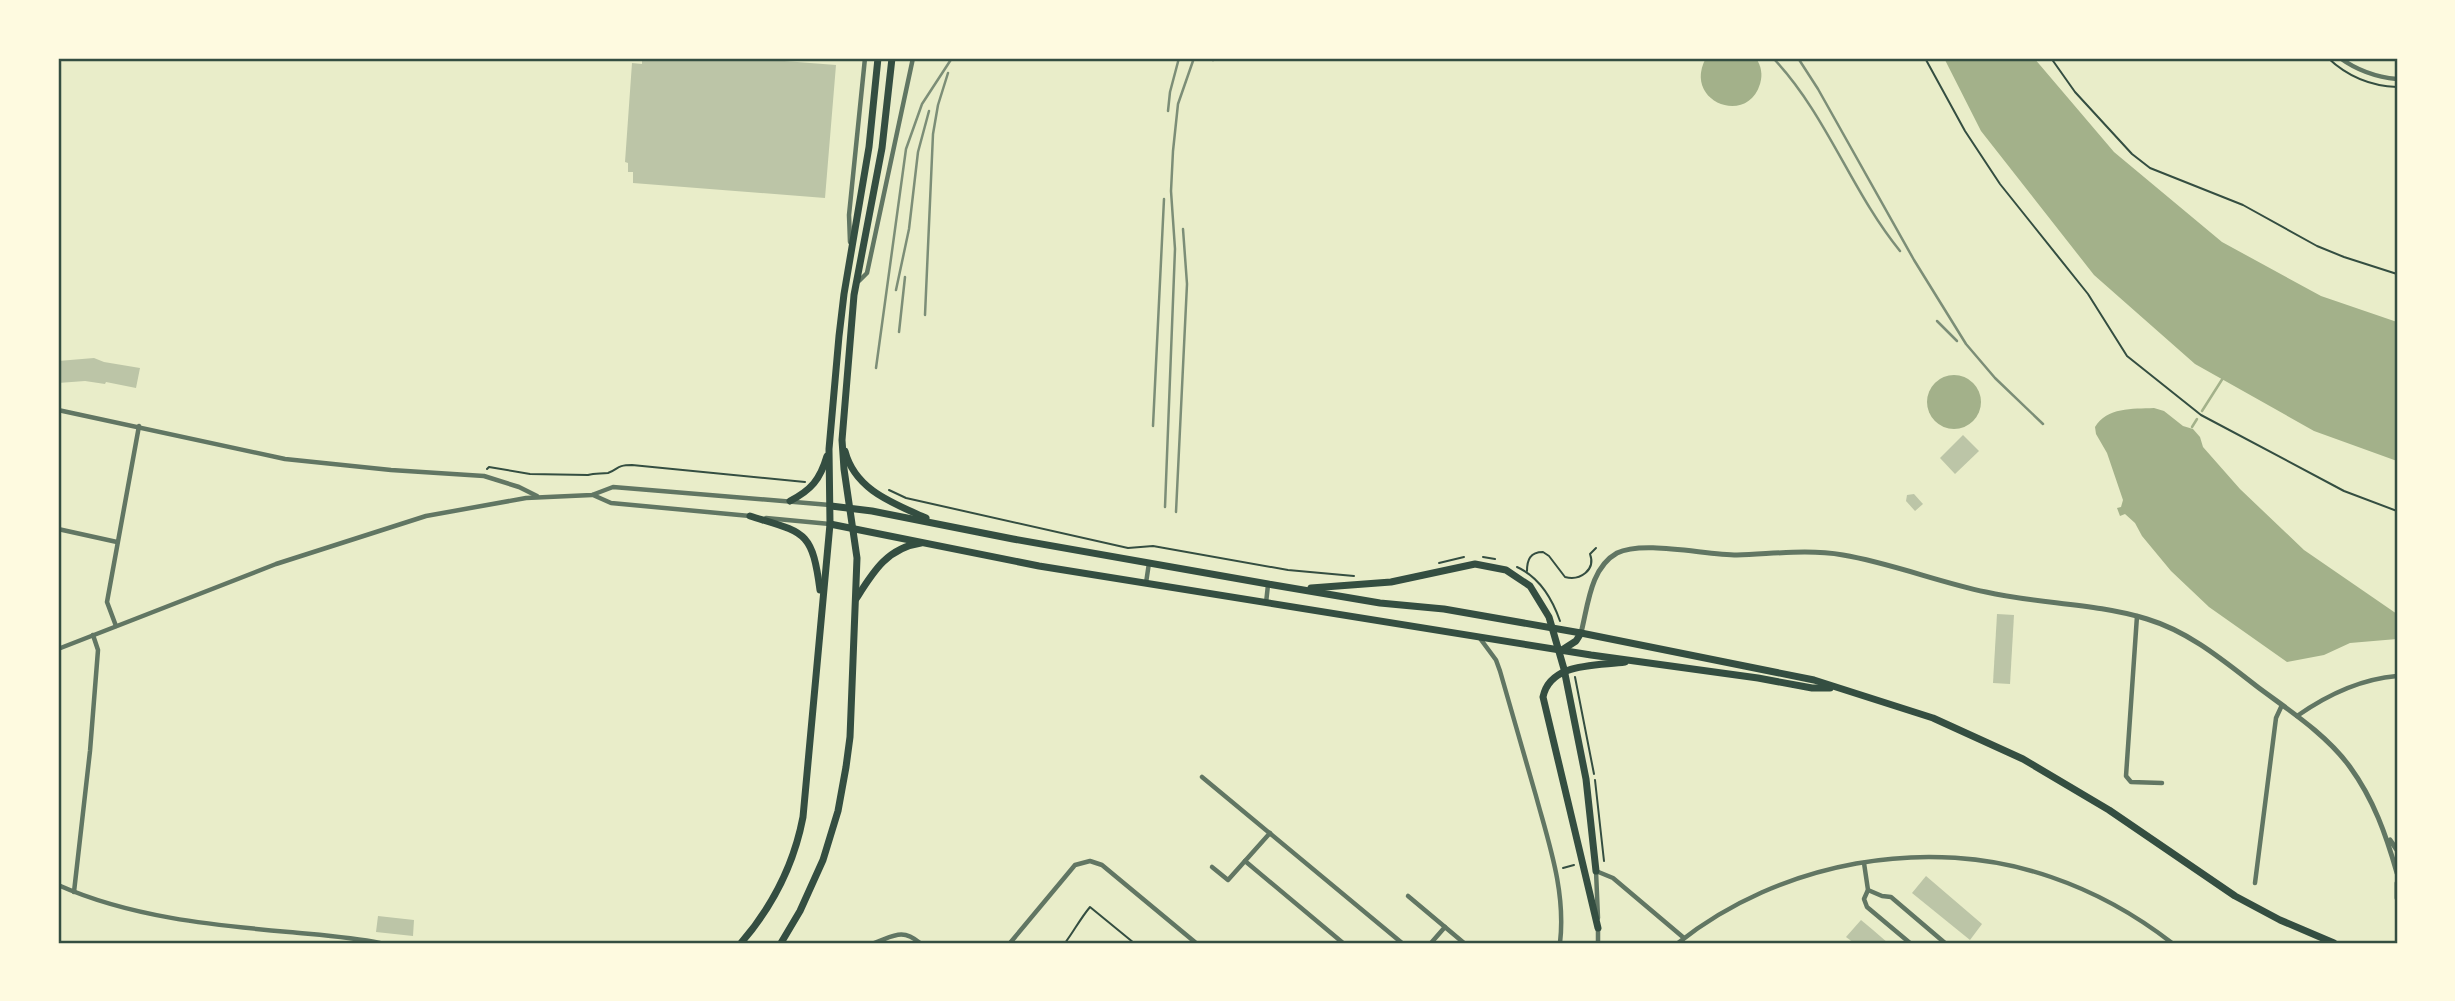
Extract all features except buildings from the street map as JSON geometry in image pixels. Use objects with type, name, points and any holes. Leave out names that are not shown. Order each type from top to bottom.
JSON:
[{"type":"main road","points":[[741,943],[775,895],[800,831],[809,766],[830,523],[829,449],[844,294],[869,147],[878,58]]},
{"type":"main road","points":[[781,943],[800,911],[823,860],[842,795],[850,737],[857,558],[842,440],[855,284],[882,148],[892,58]]},
{"type":"main road","points":[[842,440],[853,471],[871,490],[883,499],[937,523]]},
{"type":"main road","points":[[790,501],[815,484],[829,449]]},
{"type":"main road","points":[[831,506],[1296,589],[1380,603],[1444,609],[1581,633],[1814,680],[1893,703],[1933,718],[2024,759],[2109,810],[2235,896],[2280,920],[2334,943]]},
{"type":"main road","points":[[750,516],[794,529],[806,538],[816,558],[821,603]]},
{"type":"main road","points":[[830,523],[1039,566],[1561,650],[1812,688],[1838,689]]},
{"type":"main road","points":[[856,600],[875,568],[887,556],[904,547],[930,542]]},
{"type":"main road","points":[[1296,589],[1391,582],[1475,564],[1497,567],[1514,574],[1530,586],[1542,603],[1555,636],[1571,701],[1586,779],[1596,871]]},
{"type":"main road","points":[[1561,650],[1576,641],[1581,633]]},
{"type":"main road","points":[[1598,929],[1543,697],[1548,684],[1561,672],[1636,661]]},
{"type":"street","points":[[851,252],[849,215],[865,58]]},
{"type":"street","points":[[855,284],[867,273],[913,58]]},
{"type":"street","points":[[2340,58],[2360,71],[2397,79]]},
{"type":"street","points":[[58,410],[285,459],[484,476],[538,496]]},
{"type":"street","points":[[116,626],[107,602],[139,426]]},
{"type":"street","points":[[58,649],[276,564],[382,529],[460,509],[538,496],[592,495],[612,487],[831,506]]},
{"type":"street","points":[[592,495],[611,503],[830,523]]},
{"type":"street","points":[[58,529],[117,542]]},
{"type":"street","points":[[1581,633],[1598,573],[1613,556],[1636,548],[1717,555],[1797,552],[1841,555],[1987,593],[2137,616],[2180,632],[2212,652],[2297,716],[2348,764],[2365,789],[2387,835],[2397,849]]},
{"type":"street","points":[[1146,583],[1149,564]]},
{"type":"street","points":[[1266,603],[1268,584]]},
{"type":"street","points":[[2137,616],[2126,776],[2131,782],[2162,783]]},
{"type":"street","points":[[74,892],[98,650],[93,635]]},
{"type":"street","points":[[1478,635],[1496,660],[1500,671],[1555,865],[1563,922],[1560,943]]},
{"type":"street","points":[[2297,716],[2325,698],[2352,686],[2372,679],[2397,676]]},
{"type":"street","points":[[2255,883],[2276,718],[2282,705]]},
{"type":"street","points":[[1202,777],[1402,943]]},
{"type":"street","points":[[1212,867],[1228,880],[1270,833]]},
{"type":"street","points":[[2387,835],[2397,873]]},
{"type":"street","points":[[1678,943],[1734,906],[1770,889],[1815,874],[1888,859],[1956,858],[2022,869],[2067,883],[2105,900],[2172,943]]},
{"type":"street","points":[[1010,943],[1075,865],[1090,860],[1102,865],[1196,943]]},
{"type":"street","points":[[1245,861],[1343,943]]},
{"type":"street","points":[[1864,863],[1868,890],[1864,899],[1867,907],[1910,943]]},
{"type":"street","points":[[1598,943],[1596,871],[1613,878],[1685,938]]},
{"type":"street","points":[[2397,883],[2397,898]]},
{"type":"street","points":[[58,885],[107,905],[173,917],[380,943]]},
{"type":"street","points":[[1868,890],[1891,897],[1945,943]]},
{"type":"street","points":[[1408,896],[1464,943]]},
{"type":"street","points":[[1431,943],[1445,927]]},
{"type":"street","points":[[874,943],[896,934],[911,935],[920,943]]},
{"type":"path","points":[[1925,58],[1965,131],[2000,184],[2088,294],[2127,356],[2202,415],[2344,491],[2397,511]]},
{"type":"path","points":[[2052,58],[2075,92],[2098,118],[2132,154],[2150,168],[2243,205],[2317,246],[2397,274]]},
{"type":"path","points":[[489,467],[530,474],[588,475],[608,472],[617,465],[632,465],[807,482]]},
{"type":"path","points":[[889,490],[906,498],[1128,548],[1153,546],[1288,570],[1357,576]]},
{"type":"path","points":[[1527,572],[1531,555],[1543,552],[1565,577],[1578,578],[1591,566],[1590,554],[1597,548]]},
{"type":"path","points":[[1521,569],[1542,587],[1553,604]]},
{"type":"path","points":[[1561,868],[1575,865]]},
{"type":"path","points":[[1065,943],[1090,907],[1134,943]]},
{"type":"shaded area","points":[[1706,58],[1756,58],[1761,77],[1753,97],[1743,104],[1731,106],[1719,103],[1709,96],[1702,86],[1701,73]]},
{"type":"shaded area","points":[[1944,58],[2034,58],[2114,152],[2222,242],[2321,296],[2397,322],[2397,461],[2314,431],[2195,364],[2094,275],[1981,131]]},
{"type":"shaded area","points":[[1954,375],[1973,383],[1981,402],[1973,421],[1954,429],[1935,421],[1927,402],[1935,383]]},
{"type":"shaded area","points":[[2154,408],[2193,429],[2200,437],[2203,447],[2240,489],[2304,550],[2397,614],[2397,639],[2350,643],[2324,655],[2287,662],[2209,607],[2171,571],[2142,536],[2135,523],[2125,514],[2120,516],[2117,508],[2121,507],[2123,500],[2095,427],[2100,420],[2113,412]]},
{"type":"waterway","points":[[2202,411],[2223,378]]},
{"type":"waterway","points":[[2192,427],[2197,419]]},
{"type":"railway","points":[[876,368],[906,149],[922,104],[952,58]]},
{"type":"railway","points":[[1168,111],[1179,58]]},
{"type":"railway","points":[[1165,507],[1175,249],[1171,191],[1173,151],[1178,104],[1194,58]]},
{"type":"railway","points":[[1773,58],[1809,104],[1867,204],[1900,251]]},
{"type":"railway","points":[[1798,58],[1914,260],[1966,344],[1995,378],[2043,424]]},
{"type":"railway","points":[[925,315],[933,134],[948,73]]},
{"type":"railway","points":[[896,290],[909,229],[918,152],[929,111]]},
{"type":"railway","points":[[1153,426],[1164,199]]},
{"type":"railway","points":[[1176,512],[1187,284],[1183,229]]},
{"type":"railway","points":[[899,332],[905,277]]},
{"type":"railway","points":[[1937,321],[1957,341]]}]
